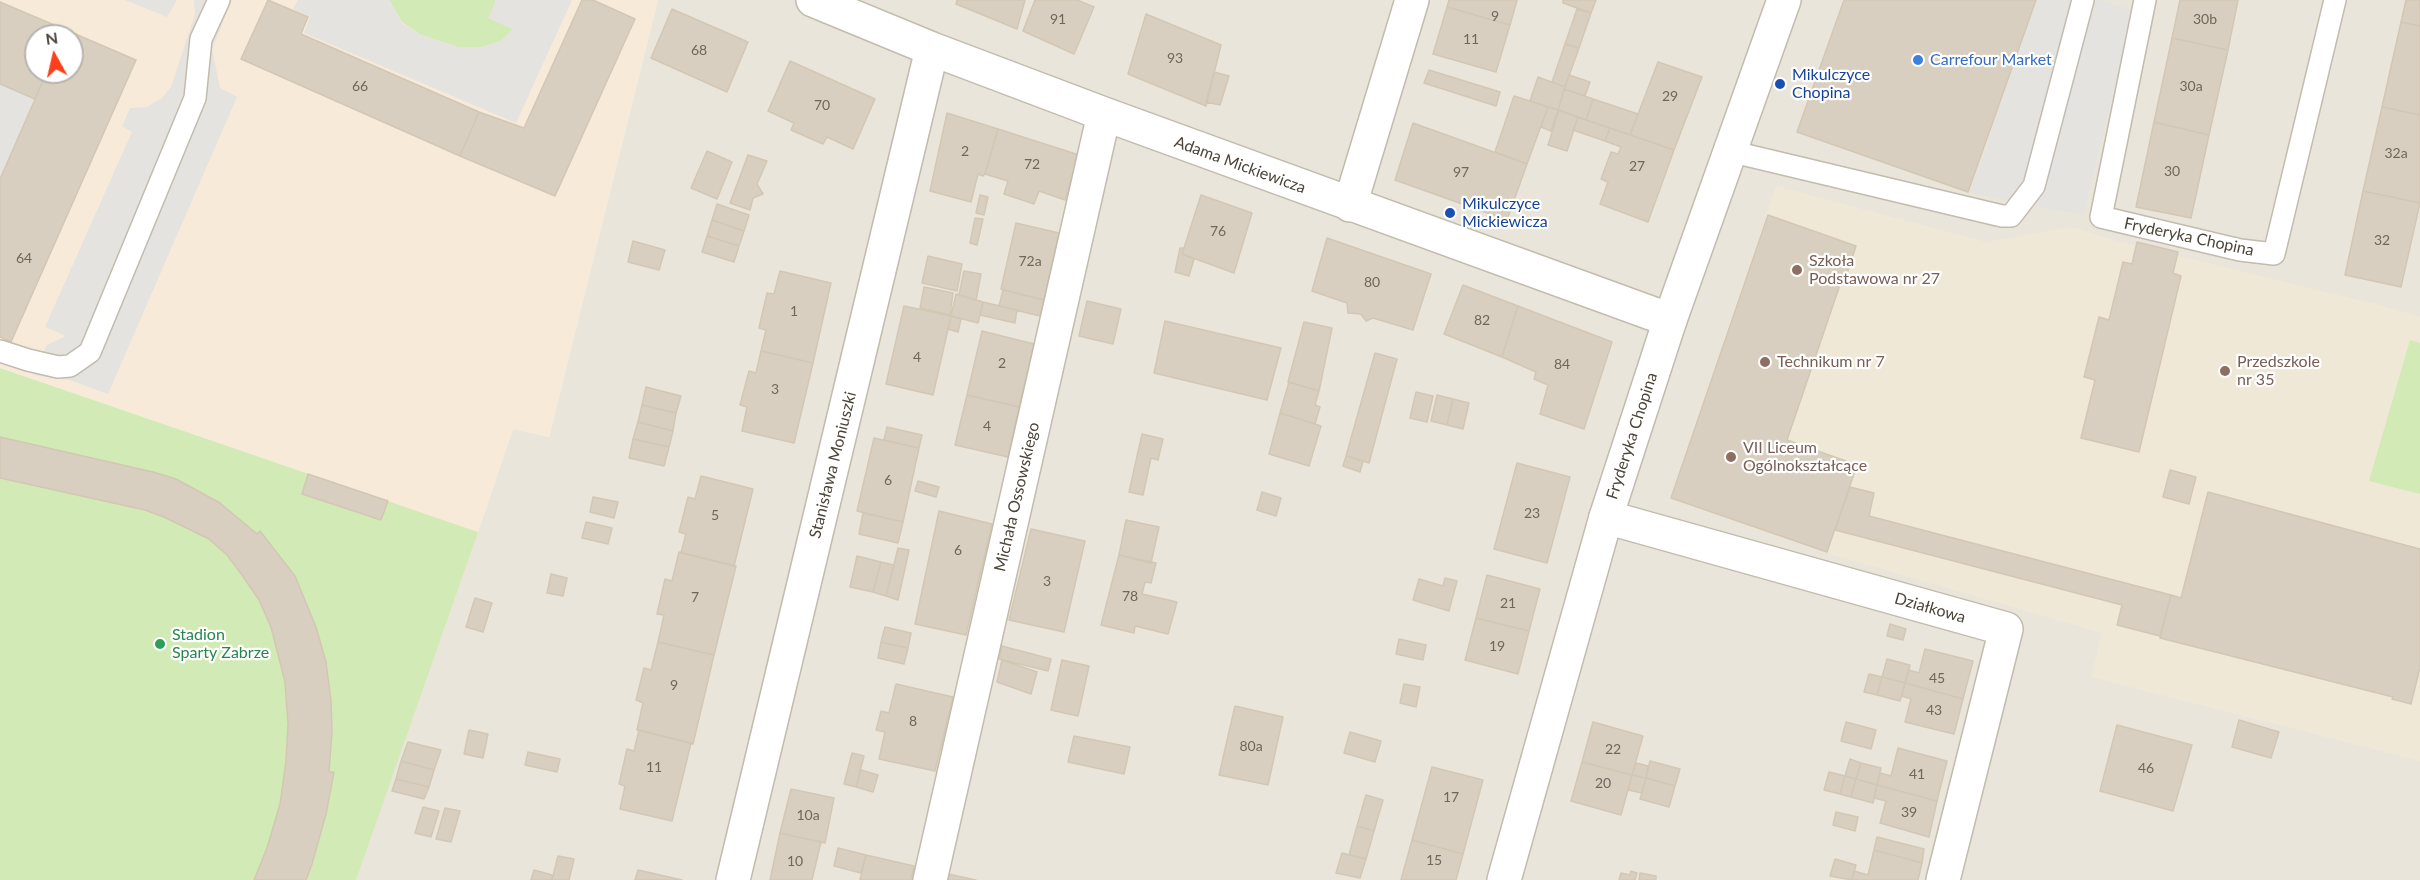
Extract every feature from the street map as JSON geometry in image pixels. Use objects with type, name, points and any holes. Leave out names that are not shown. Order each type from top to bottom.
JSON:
[{"type":"street","name":"Adama Mickiewicza","points":[[813,0],[932,49],[1104,114],[1670,320]]},
{"type":"street","points":[[1350,205],[1412,0]]},
{"type":"street","name":"Fryderyka Chopina","points":[[1504,880],[1606,517],[1670,320],[1784,0]]},
{"type":"street","name":"Stanisława Moniuszki","points":[[733,880],[932,49]]},
{"type":"street","name":"Michała Ossowskiego","points":[[930,880],[1104,114]]},
{"type":"street","name":"Działkowa","points":[[1606,517],[2006,629],[1943,880]]},
{"type":"lane","points":[[0,351],[58,367],[70,366],[90,352],[195,98],[201,39],[219,0]]},
{"type":"lane","points":[[1729,151],[2002,216],[2011,216],[2034,186],[2083,0]]},
{"type":"lane","name":"Fryderyka Chopina","points":[[2145,0],[2101,217],[2240,250],[2274,254],[2335,0]]},
{"type":"shaded area","points":[[0,0],[658,0],[549,437],[513,429],[478,532],[0,368]]},
{"type":"shaded area","points":[[125,0],[177,0],[167,17]]},
{"type":"shaded area","points":[[194,0],[232,0],[212,49],[220,88],[237,97],[108,394],[69,380],[33,375],[47,345],[66,336],[45,327],[132,132],[122,126],[130,108],[147,107],[162,98],[171,87],[195,14]]},
{"type":"shaded area","points":[[298,0],[389,0],[402,23],[421,35],[458,47],[482,47],[501,41],[513,29],[488,18],[496,0],[572,0],[516,123],[304,33],[310,17],[293,9]]},
{"type":"shaded area","points":[[658,0],[2420,0],[2420,880],[328,880],[397,596],[478,532],[513,429],[549,437]]},
{"type":"shaded area","points":[[2037,0],[2099,0],[2134,10],[2083,215],[1970,193]]},
{"type":"shaded area","points":[[0,84],[35,99],[0,179]]},
{"type":"shaded area","points":[[1776,186],[1986,242],[2070,227],[2420,317],[2420,761],[2091,677],[2102,633],[1830,554],[1670,499]]},
{"type":"green space","points":[[389,0],[496,0],[489,18],[513,29],[501,41],[482,47],[458,47],[421,35],[402,22]]},
{"type":"green space","points":[[2410,340],[2420,343],[2420,494],[2369,481]]},
{"type":"green space","name":"Stadion Sparty Zabrze","points":[[0,368],[478,532],[356,880],[0,880]]},
{"type":"building","points":[[268,0],[308,17],[301,34],[479,112],[460,156],[241,59]]},
{"type":"building","points":[[582,0],[593,0],[635,19],[555,196],[460,156],[479,112],[524,128]]},
{"type":"building","points":[[957,0],[1025,0],[1017,29],[956,4]]},
{"type":"building","points":[[1035,0],[1077,0],[1094,7],[1074,54],[1023,31]]},
{"type":"building","points":[[1449,0],[1517,0],[1510,25],[1447,7]]},
{"type":"building","points":[[1563,0],[1596,0],[1591,13],[1563,3]]},
{"type":"building","points":[[1844,0],[2036,0],[1968,192],[1797,132]]},
{"type":"building","points":[[2180,0],[2238,0],[2228,50],[2172,38]]},
{"type":"building","points":[[2406,0],[2420,0],[2420,26],[2401,22]]},
{"type":"building","points":[[0,2],[52,24],[24,24],[24,84],[42,84],[35,99],[0,84]]},
{"type":"building","points":[[1447,7],[1510,25],[1496,72],[1433,54]]},
{"type":"building","points":[[672,9],[748,42],[727,92],[651,58]]},
{"type":"building","points":[[1577,9],[1591,13],[1579,48],[1565,44]]},
{"type":"building","points":[[1146,14],[1221,45],[1206,106],[1128,74]]},
{"type":"building","points":[[2401,22],[2420,26],[2420,115],[2382,107]]},
{"type":"building","points":[[84,38],[136,60],[11,342],[0,337],[0,179],[42,84],[84,84]]},
{"type":"building","points":[[2172,38],[2228,50],[2209,135],[2154,122]]},
{"type":"building","points":[[1565,44],[1579,48],[1565,87],[1552,82]]},
{"type":"building","points":[[790,61],[875,99],[853,149],[827,137],[823,144],[791,130],[794,123],[768,111]]},
{"type":"building","points":[[1658,62],[1702,77],[1674,150],[1630,135]]},
{"type":"building","points":[[1429,70],[1500,92],[1496,106],[1424,83]]},
{"type":"building","points":[[1214,72],[1229,76],[1220,105],[1206,102]]},
{"type":"building","points":[[1569,75],[1590,82],[1585,96],[1564,89]]},
{"type":"building","points":[[1538,77],[1565,87],[1558,110],[1530,101]]},
{"type":"building","points":[[1564,89],[1593,99],[1586,120],[1558,110]]},
{"type":"building","points":[[1514,96],[1548,107],[1527,164],[1495,152]]},
{"type":"building","points":[[1593,99],[1638,114],[1630,135],[1586,120]]},
{"type":"building","points":[[1548,107],[1558,110],[1551,131],[1541,127]]},
{"type":"building","points":[[2382,107],[2420,115],[2420,203],[2363,191]]},
{"type":"building","points":[[1559,110],[1578,117],[1567,151],[1548,145]]},
{"type":"building","points":[[947,113],[998,129],[985,174],[983,176],[978,174],[971,202],[930,191]]},
{"type":"building","points":[[1578,117],[1610,128],[1605,141],[1573,130]]},
{"type":"building","points":[[2154,122],[2209,135],[2191,218],[2136,207]]},
{"type":"building","points":[[1413,123],[1527,164],[1507,220],[1395,180]]},
{"type":"building","points":[[1610,128],[1674,150],[1648,222],[1600,204],[1608,182],[1601,179],[1611,152],[1618,154],[1621,147],[1605,141]]},
{"type":"building","points":[[998,129],[1079,155],[1065,200],[1039,191],[1034,204],[1004,194],[1008,181],[985,174]]},
{"type":"building","points":[[707,151],[732,162],[717,199],[691,188]]},
{"type":"building","points":[[748,155],[767,161],[757,184],[763,194],[753,198],[750,210],[730,203]]},
{"type":"building","points":[[2363,191],[2420,203],[2401,287],[2345,275]]},
{"type":"building","points":[[980,195],[988,197],[984,215],[976,213]]},
{"type":"building","points":[[1201,195],[1252,213],[1234,273],[1182,254]]},
{"type":"building","points":[[717,204],[749,215],[744,231],[712,220]]},
{"type":"building","points":[[1768,215],[1856,246],[1846,277],[1843,276],[1787,440],[1857,465],[1827,552],[1671,498]]},
{"type":"building","points":[[975,218],[983,219],[977,245],[970,243]]},
{"type":"building","points":[[712,220],[744,231],[739,246],[707,236]]},
{"type":"building","points":[[1016,223],[1059,233],[1044,300],[1001,289]]},
{"type":"building","points":[[707,236],[739,246],[734,262],[702,252]]},
{"type":"building","points":[[1327,238],[1431,274],[1413,330],[1373,318],[1366,321],[1361,314],[1348,313],[1347,303],[1312,291]]},
{"type":"building","points":[[633,241],[665,250],[659,270],[628,262]]},
{"type":"building","points":[[2137,242],[2178,252],[2173,273],[2181,276],[2139,452],[2081,438],[2095,380],[2084,377],[2099,317],[2109,320],[2123,262],[2132,264]]},
{"type":"building","points":[[1180,248],[1184,248],[1182,254],[1194,259],[1189,276],[1175,272]]},
{"type":"building","points":[[928,256],[962,264],[957,291],[922,283]]},
{"type":"building","points":[[780,271],[831,283],[813,363],[761,351],[766,330],[759,328],[767,293],[774,294]]},
{"type":"building","points":[[964,271],[981,274],[976,300],[959,295]]},
{"type":"building","points":[[1463,285],[1518,306],[1502,357],[1444,334]]},
{"type":"building","points":[[924,287],[953,293],[950,315],[920,308]]},
{"type":"building","points":[[1003,290],[1044,300],[1040,316],[999,306]]},
{"type":"building","points":[[956,294],[983,302],[978,323],[951,316]]},
{"type":"building","points":[[1087,301],[1121,309],[1113,344],[1079,336]]},
{"type":"building","points":[[983,302],[1017,310],[1015,323],[980,315]]},
{"type":"building","points":[[904,306],[951,316],[933,395],[886,384]]},
{"type":"building","points":[[1518,306],[1612,342],[1584,429],[1540,414],[1548,385],[1534,379],[1536,372],[1502,357]]},
{"type":"building","points":[[951,316],[961,319],[958,332],[948,329]]},
{"type":"building","points":[[1165,321],[1281,348],[1267,400],[1154,373]]},
{"type":"building","points":[[1304,322],[1332,328],[1319,391],[1288,382]]},
{"type":"building","points":[[982,331],[1034,344],[1019,407],[967,395]]},
{"type":"building","points":[[761,351],[813,363],[794,443],[742,431],[747,407],[740,405],[749,371],[756,373]]},
{"type":"building","points":[[1375,353],[1397,359],[1369,463],[1346,456]]},
{"type":"building","points":[[1289,382],[1319,391],[1315,405],[1320,407],[1315,424],[1280,413]]},
{"type":"building","points":[[646,387],[681,396],[676,413],[642,405]]},
{"type":"building","points":[[1416,392],[1433,396],[1427,422],[1410,418]]},
{"type":"building","points":[[967,395],[1019,407],[1008,457],[955,445]]},
{"type":"building","points":[[1437,395],[1453,399],[1447,425],[1431,421]]},
{"type":"building","points":[[1453,399],[1469,403],[1463,429],[1447,425]]},
{"type":"building","points":[[642,405],[676,413],[673,431],[638,422]]},
{"type":"building","points":[[1280,413],[1321,426],[1309,466],[1269,454]]},
{"type":"building","points":[[638,422],[673,431],[669,447],[633,439]]},
{"type":"building","points":[[887,427],[922,435],[919,448],[884,440]]},
{"type":"building","points":[[1142,434],[1163,439],[1158,460],[1151,458],[1143,495],[1129,492]]},
{"type":"building","points":[[0,437],[176,479],[220,503],[257,534],[260,531],[295,576],[316,627],[326,662],[332,732],[329,772],[334,772],[326,814],[306,880],[254,880],[267,848],[280,804],[288,724],[285,682],[271,627],[259,600],[242,575],[227,555],[209,539],[164,517],[145,510],[0,478]]},
{"type":"building","points":[[874,438],[919,448],[903,522],[857,511]]},
{"type":"building","points":[[633,439],[669,447],[664,466],[629,458]]},
{"type":"building","points":[[1346,456],[1363,461],[1360,472],[1343,466]]},
{"type":"building","points":[[1517,463],[1570,477],[1547,563],[1494,549]]},
{"type":"building","points":[[2170,470],[2196,477],[2189,504],[2163,497]]},
{"type":"building","points":[[308,474],[388,501],[381,520],[302,494]]},
{"type":"building","points":[[701,476],[753,489],[734,566],[681,553],[686,534],[679,532],[688,497],[695,499]]},
{"type":"building","points":[[918,481],[939,487],[936,497],[915,491]]},
{"type":"building","points":[[1850,487],[1874,493],[1869,516],[2171,595],[2160,636],[2117,625],[2122,605],[1835,530]]},
{"type":"building","points":[[1262,492],[1281,498],[1276,516],[1257,510]]},
{"type":"building","points":[[2208,492],[2420,549],[2420,668],[2411,704],[2392,699],[2393,697],[2160,638],[2171,595],[2181,598]]},
{"type":"building","points":[[593,497],[618,502],[614,518],[590,512]]},
{"type":"building","points":[[939,511],[992,524],[966,635],[915,624]]},
{"type":"building","points":[[863,513],[903,522],[898,543],[859,534]]},
{"type":"building","points":[[1126,520],[1159,527],[1151,563],[1119,555]]},
{"type":"building","points":[[586,522],[612,528],[608,544],[582,538]]},
{"type":"building","points":[[1031,529],[1085,541],[1064,632],[1009,620]]},
{"type":"building","points":[[898,548],[909,550],[898,600],[886,596]]},
{"type":"building","points":[[679,552],[736,566],[714,655],[658,642],[664,615],[657,614],[665,579],[672,581]]},
{"type":"building","points":[[1119,555],[1156,563],[1151,583],[1145,582],[1142,594],[1177,602],[1168,634],[1135,626],[1134,633],[1101,625]]},
{"type":"building","points":[[857,556],[881,562],[873,592],[850,587]]},
{"type":"building","points":[[881,562],[894,565],[886,596],[873,592]]},
{"type":"building","points":[[551,574],[567,578],[563,596],[547,593]]},
{"type":"building","points":[[1487,575],[1540,589],[1529,631],[1476,618]]},
{"type":"building","points":[[1445,578],[1457,581],[1449,611],[1413,600],[1419,579],[1443,586]]},
{"type":"building","points":[[475,598],[492,603],[483,632],[466,627]]},
{"type":"building","points":[[1476,618],[1529,631],[1518,674],[1465,660]]},
{"type":"building","points":[[1890,624],[1906,629],[1903,640],[1887,636]]},
{"type":"building","points":[[885,627],[911,633],[908,648],[881,642]]},
{"type":"building","points":[[1399,639],[1426,645],[1423,660],[1396,654]]},
{"type":"building","points":[[658,642],[714,655],[693,744],[637,730],[643,703],[636,700],[644,668],[651,670]]},
{"type":"building","points":[[881,642],[908,648],[904,664],[878,658]]},
{"type":"building","points":[[1002,646],[1051,659],[1048,671],[999,659]]},
{"type":"building","points":[[1925,649],[1973,661],[1963,699],[1905,683],[1909,670],[1919,673]]},
{"type":"building","points":[[1887,659],[1910,665],[1905,683],[1882,677]]},
{"type":"building","points":[[1002,660],[1037,672],[1031,694],[997,682]]},
{"type":"building","points":[[1062,660],[1089,666],[1078,716],[1051,710]]},
{"type":"building","points":[[1869,674],[1882,677],[1877,695],[1864,692]]},
{"type":"building","points":[[1882,677],[1905,683],[1900,701],[1877,695]]},
{"type":"building","points":[[1905,683],[1963,699],[1954,734],[1905,722],[1911,699],[1902,696]]},
{"type":"building","points":[[896,684],[953,697],[935,771],[879,759],[885,732],[876,730],[881,711],[889,713]]},
{"type":"building","points":[[1404,684],[1420,687],[1416,707],[1400,703]]},
{"type":"building","points":[[1235,706],[1283,717],[1268,785],[1219,775]]},
{"type":"building","points":[[2239,720],[2279,732],[2271,758],[2232,747]]},
{"type":"building","points":[[1593,722],[1643,736],[1632,775],[1582,762]]},
{"type":"building","points":[[1846,722],[1876,730],[1871,749],[1841,741]]},
{"type":"building","points":[[2117,725],[2192,745],[2173,811],[2100,791]]},
{"type":"building","points":[[469,730],[488,734],[483,758],[464,754]]},
{"type":"building","points":[[639,730],[691,743],[672,821],[620,809],[625,786],[619,784],[627,749],[634,751]]},
{"type":"building","points":[[1350,732],[1381,741],[1375,762],[1344,753]]},
{"type":"building","points":[[1074,736],[1130,747],[1124,774],[1068,762]]},
{"type":"building","points":[[408,742],[441,750],[434,770],[401,761]]},
{"type":"building","points":[[1898,748],[1947,761],[1937,801],[1877,785],[1880,773],[1891,776]]},
{"type":"building","points":[[528,752],[560,759],[557,772],[525,765]]},
{"type":"building","points":[[852,753],[864,756],[856,787],[844,784]]},
{"type":"building","points":[[1850,759],[1861,763],[1856,779],[1845,776]]},
{"type":"building","points":[[401,761],[434,770],[429,787],[396,779]]},
{"type":"building","points":[[1650,761],[1680,769],[1675,786],[1646,778]]},
{"type":"building","points":[[1582,762],[1632,775],[1621,815],[1571,801]]},
{"type":"building","points":[[1636,763],[1648,766],[1646,778],[1632,775]]},
{"type":"building","points":[[1861,763],[1881,768],[1877,785],[1856,779]]},
{"type":"building","points":[[1432,767],[1483,780],[1463,854],[1412,840]]},
{"type":"building","points":[[861,770],[878,775],[873,792],[856,787]]},
{"type":"building","points":[[1829,772],[1845,776],[1840,794],[1824,790]]},
{"type":"building","points":[[1632,775],[1646,778],[1642,793],[1628,790]]},
{"type":"building","points":[[1845,776],[1856,779],[1851,797],[1840,794]]},
{"type":"building","points":[[1646,778],[1675,786],[1669,807],[1640,799]]},
{"type":"building","points":[[396,779],[429,787],[424,799],[392,791]]},
{"type":"building","points":[[1856,779],[1877,785],[1873,803],[1851,797]]},
{"type":"building","points":[[1877,785],[1937,801],[1929,837],[1880,823],[1886,801],[1874,798]]},
{"type":"building","points":[[791,789],[834,798],[825,843],[780,833]]},
{"type":"building","points":[[1366,795],[1383,800],[1374,831],[1357,826]]},
{"type":"building","points":[[423,807],[439,811],[431,837],[415,833]]},
{"type":"building","points":[[445,808],[460,811],[451,842],[436,839]]},
{"type":"building","points":[[1836,812],[1858,817],[1855,831],[1833,825]]},
{"type":"building","points":[[1357,826],[1374,831],[1366,859],[1349,855]]},
{"type":"building","points":[[780,833],[821,842],[812,880],[770,880]]},
{"type":"building","points":[[1877,837],[1924,849],[1922,863],[1874,850]]},
{"type":"building","points":[[1412,840],[1463,854],[1456,880],[1401,880]]},
{"type":"building","points":[[838,848],[866,855],[861,873],[834,866]]},
{"type":"building","points":[[1874,850],[1922,863],[1918,880],[1852,880],[1854,871],[1868,875]]},
{"type":"building","points":[[1342,853],[1366,859],[1360,878],[1336,873]]},
{"type":"building","points":[[866,855],[914,866],[911,880],[860,880]]},
{"type":"building","points":[[558,856],[574,859],[569,880],[552,880]]},
{"type":"building","points":[[1835,859],[1856,865],[1852,880],[1830,876]]},
{"type":"building","points":[[534,870],[552,875],[551,880],[531,880]]},
{"type":"building","points":[[638,870],[682,880],[635,880]]},
{"type":"building","points":[[1631,871],[1637,873],[1635,880],[1619,880],[1621,873],[1630,875]]},
{"type":"building","points":[[1640,873],[1656,876],[1656,880],[1639,880]]},
{"type":"building","points":[[948,874],[976,880],[947,880]]},
{"type":"place","name":"Carrefour Market","points":[[1918,60]]},
{"type":"place","name":"Mikulczyce Chopina","points":[[1780,84]]},
{"type":"place","name":"Mikulczyce Mickiewicza","points":[[1450,213]]},
{"type":"place","name":"Szkoła Podstawowa nr 27","points":[[1797,270]]},
{"type":"place","name":"Technikum nr 7","points":[[1765,362]]},
{"type":"place","name":"Przedszkole nr 35","points":[[2225,371]]},
{"type":"place","name":"VII Liceum Ogólnokształcące","points":[[1731,457]]},
{"type":"place","name":"Stadion Sparty Zabrze","points":[[160,644]]}]
